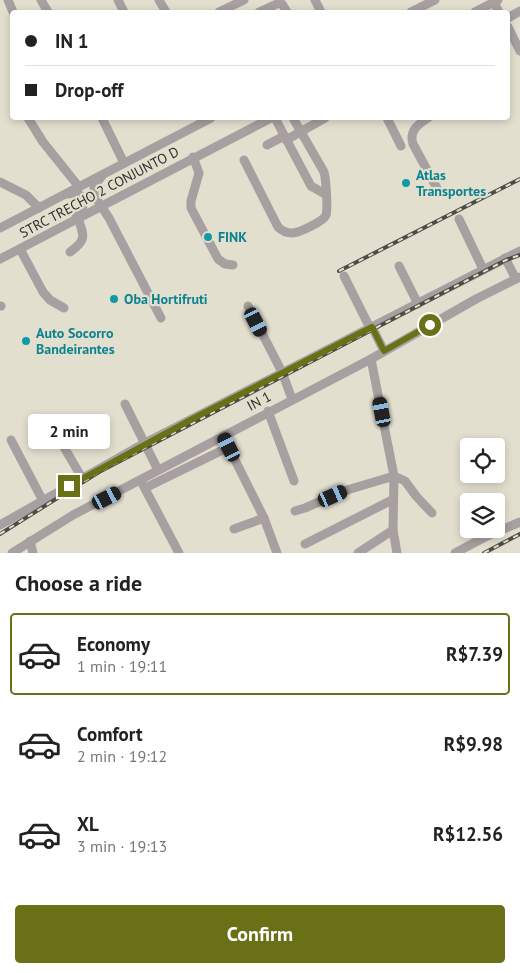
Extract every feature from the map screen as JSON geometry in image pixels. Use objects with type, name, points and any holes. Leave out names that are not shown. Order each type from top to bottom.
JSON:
[{"type":"street","points":[[223,10],[244,0]]},
{"type":"street","points":[[416,10],[435,0]]},
{"type":"street","points":[[482,10],[496,1]]},
{"type":"street","points":[[263,10],[279,3],[286,10]]},
{"type":"street","points":[[510,31],[520,50]]},
{"type":"street","points":[[29,120],[43,142],[79,187]]},
{"type":"street","points":[[103,120],[124,163]]},
{"type":"street","name":"STRC TRECHO 2 CONJUNTO D","points":[[0,260],[210,148],[269,120]]},
{"type":"street","points":[[274,120],[311,186],[325,194]]},
{"type":"street","points":[[244,160],[278,227],[284,232],[296,232],[322,220],[326,213],[326,180],[324,172],[294,120]]},
{"type":"street","points":[[267,145],[301,132],[322,120]]},
{"type":"street","points":[[388,120],[401,146]]},
{"type":"street","points":[[425,120],[416,125],[411,138],[439,192]]},
{"type":"street","points":[[0,228],[106,173],[193,122]]},
{"type":"street","points":[[193,157],[199,173],[191,201],[191,208],[218,259],[221,262],[233,265]]},
{"type":"street","points":[[106,173],[96,183],[94,195],[102,205],[161,318]]},
{"type":"street","points":[[0,182],[26,195],[39,208]]},
{"type":"street","points":[[65,194],[74,193],[80,195],[84,208],[76,219],[84,236],[83,241],[70,252]]},
{"type":"street","points":[[459,219],[483,269]]},
{"type":"street","points":[[20,249],[43,292],[50,300],[64,308]]},
{"type":"street","points":[[0,524],[145,444],[282,372],[520,251]]},
{"type":"street","points":[[505,258],[518,278]]},
{"type":"street","points":[[399,266],[418,304]]},
{"type":"street","points":[[344,276],[384,351]]},
{"type":"street","name":"IN 1","points":[[12,553],[73,515],[143,484],[158,470],[371,359],[476,299],[518,278]]},
{"type":"street","points":[[248,306],[282,372],[292,399]]},
{"type":"street","points":[[371,359],[394,476],[392,500],[393,530],[397,553]]},
{"type":"street","points":[[125,404],[158,470]]},
{"type":"street","points":[[268,411],[294,481]]},
{"type":"street","points":[[223,436],[264,518],[277,553]]},
{"type":"street","points":[[11,440],[42,501]]},
{"type":"street","points":[[61,442],[82,478]]},
{"type":"street","points":[[179,553],[143,484],[229,447]]},
{"type":"street","points":[[295,511],[347,490],[394,476],[405,481],[432,513]]},
{"type":"street","points":[[305,544],[392,500]]},
{"type":"street","points":[[234,529],[264,518]]},
{"type":"street","points":[[454,553],[520,522]]},
{"type":"street","points":[[358,553],[393,530]]},
{"type":"street","points":[[30,541],[33,553]]},
{"type":"railway","points":[[339,271],[520,179]]},
{"type":"railway","points":[[0,534],[99,472],[506,260],[520,255]]},
{"type":"railway","points":[[484,553],[520,534]]},
{"type":"place","name":"Atlas Transportes","points":[[406,183]]},
{"type":"place","name":"FINK","points":[[208,237]]},
{"type":"place","name":"Oba Hortifruti","points":[[114,299]]},
{"type":"place","name":"Auto Socorro Bandeirantes","points":[[26,341]]},
{"type":"route","points":[[69,486],[129,452],[372,327],[384,351],[430,325]]}]
